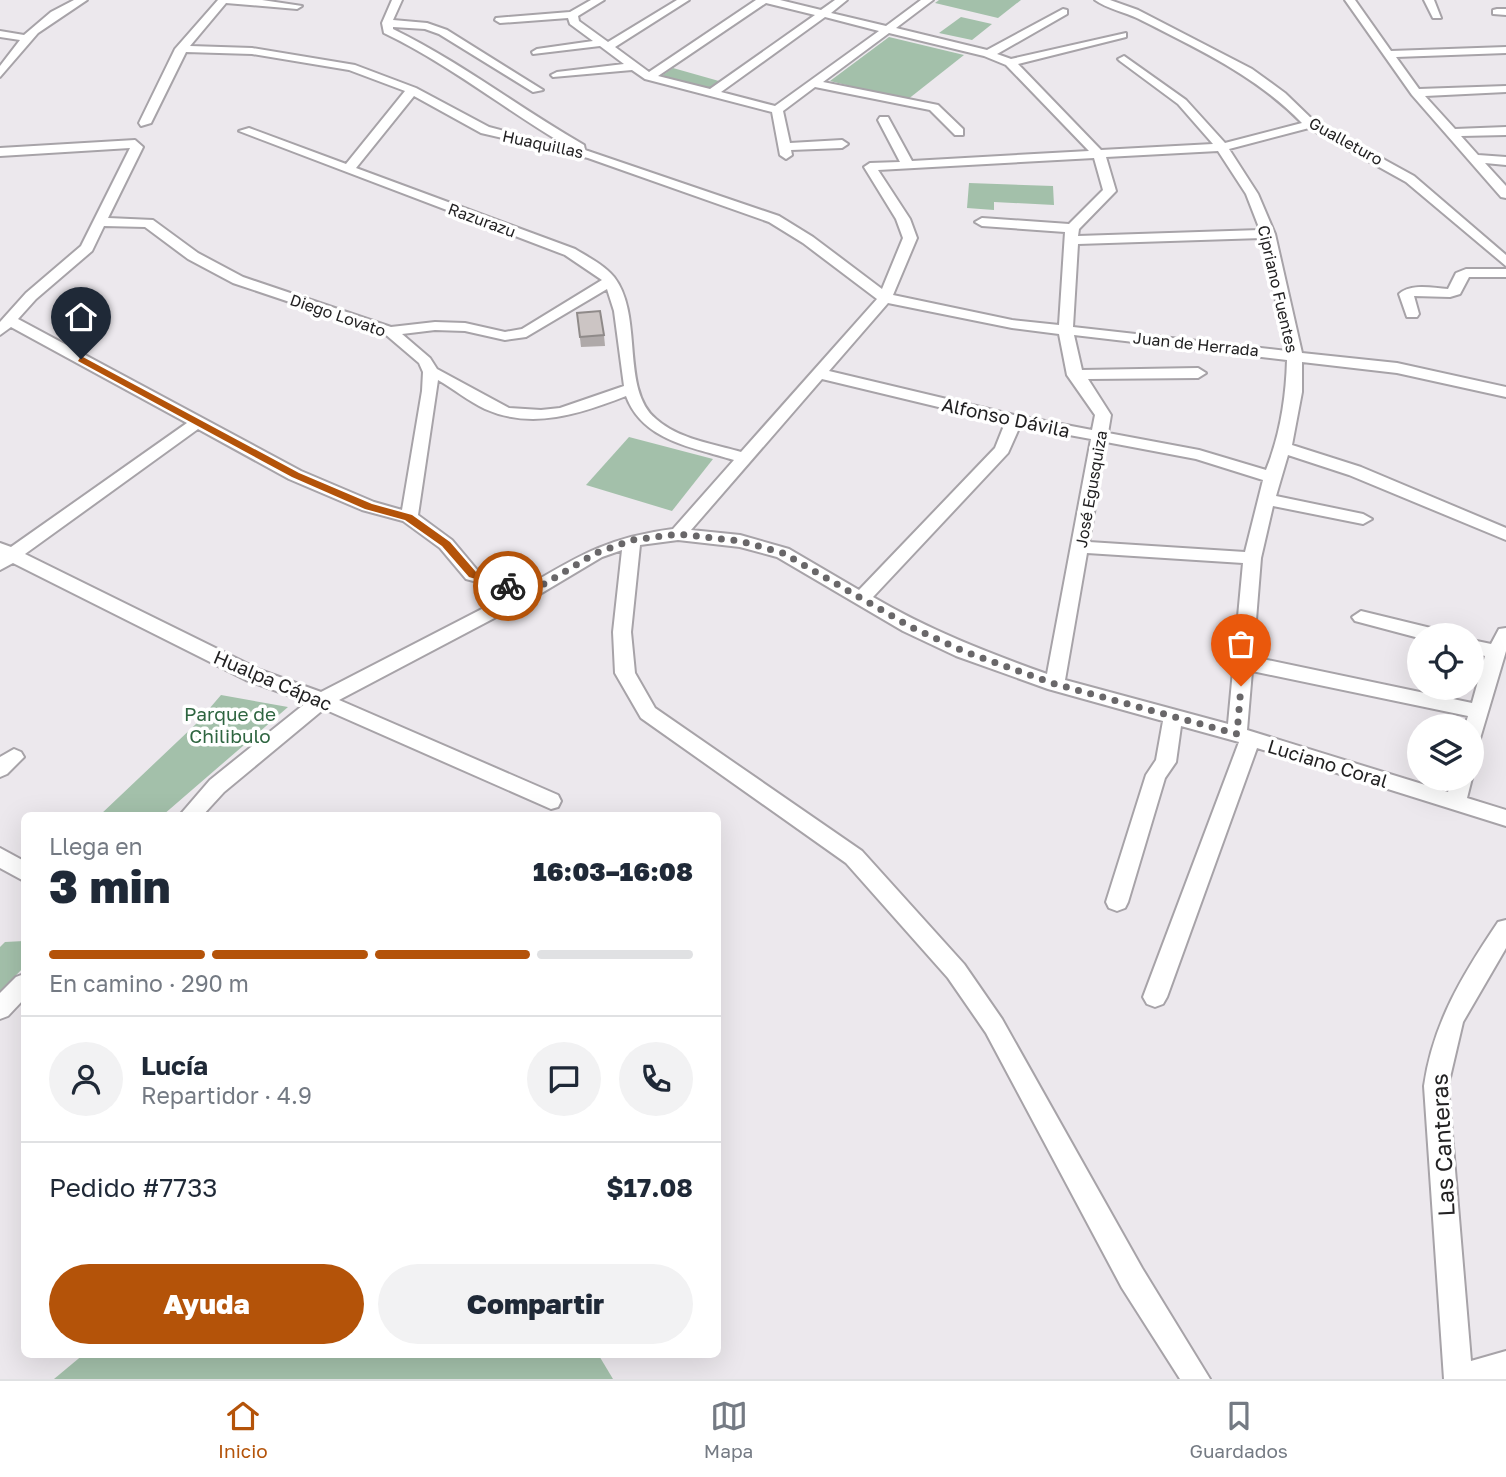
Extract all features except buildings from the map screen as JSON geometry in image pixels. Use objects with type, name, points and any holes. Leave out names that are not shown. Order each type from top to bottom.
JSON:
[{"type":"street","points":[[0,74],[26,38],[44,19],[82,0]]},
{"type":"street","points":[[145,123],[180,49],[202,19],[224,0],[298,6]]},
{"type":"street","points":[[397,0],[387,23],[388,31],[393,35],[434,53],[533,121],[590,154]]},
{"type":"street","points":[[500,20],[572,15],[599,0]]},
{"type":"street","points":[[537,52],[604,45],[684,0]]},
{"type":"street","points":[[649,77],[765,0],[988,54],[1010,64],[1100,156],[1108,176],[1109,195],[1071,234]]},
{"type":"street","points":[[711,94],[842,0]]},
{"type":"street","points":[[572,15],[574,22],[649,77],[779,110],[928,0]]},
{"type":"street","name":"Gualleturo","points":[[1100,0],[1134,12],[1248,71],[1281,95],[1310,124],[1410,179],[1506,262]]},
{"type":"street","points":[[1350,0],[1416,93],[1506,194]]},
{"type":"street","points":[[1429,0],[1437,16]]},
{"type":"street","points":[[988,54],[1063,12]]},
{"type":"street","points":[[387,23],[427,26],[443,32],[537,90]]},
{"type":"street","points":[[0,34],[26,38]]},
{"type":"street","points":[[1010,64],[1122,35]]},
{"type":"street","name":"Huaquillas","points":[[180,49],[253,51],[336,64],[412,90],[485,130],[575,153],[590,154],[774,219],[808,240],[885,298]]},
{"type":"street","points":[[1388,54],[1506,50]]},
{"type":"street","name":"Cipriano Fuentes","points":[[1124,59],[1182,102],[1222,147],[1251,194],[1268,234],[1294,354],[1294,392],[1283,448],[1272,477],[1252,558],[1243,662],[1244,737],[1155,997]]},
{"type":"street","points":[[556,75],[634,66]]},
{"type":"street","points":[[815,84],[933,107],[959,132]]},
{"type":"street","points":[[1416,93],[1506,89]]},
{"type":"street","points":[[350,168],[412,90]]},
{"type":"street","points":[[869,93],[907,163]]},
{"type":"street","points":[[779,110],[786,151],[842,144]]},
{"type":"street","points":[[678,534],[885,298],[910,238],[903,219],[869,168],[872,166],[1100,156],[1222,147],[1310,124]]},
{"type":"street","name":"Razurazu","points":[[245,131],[570,252],[610,281]]},
{"type":"street","points":[[1450,133],[1506,131]]},
{"type":"street","points":[[0,152],[131,143],[137,147],[88,248],[31,296],[6,326],[199,421],[295,475],[368,506],[409,517],[446,544],[472,575],[495,583],[534,590]]},
{"type":"street","points":[[1476,161],[1506,160]]},
{"type":"street","points":[[1476,161],[1506,167]]},
{"type":"street","name":"Diego Lovato","points":[[101,222],[148,223],[193,256],[238,280],[390,331],[425,361],[431,372]]},
{"type":"street","points":[[982,222],[1071,234],[1268,234]]},
{"type":"street","name":"José Egusquiza","points":[[1055,684],[1101,438],[1102,412],[1075,375],[1066,331],[1071,234]]},
{"type":"street","points":[[1412,314],[1406,298],[1410,292],[1450,293],[1466,273],[1506,273]]},
{"type":"street","points":[[390,331],[435,326],[465,327],[505,336],[526,333],[610,281],[618,298],[632,388],[641,414],[660,429],[744,458]]},
{"type":"street","name":"Juan de Herrada","points":[[885,298],[1012,324],[1294,354],[1397,368],[1506,392]]},
{"type":"street","points":[[409,517],[431,372],[444,376],[489,405],[528,416],[575,409],[632,388]]},
{"type":"street","points":[[1075,375],[1198,373]]},
{"type":"street","name":"Alfonso Dávila","points":[[821,374],[1014,420],[1199,454],[1272,477]]},
{"type":"street","points":[[861,599],[1002,450],[1014,420]]},
{"type":"street","points":[[5,556],[199,421]]},
{"type":"street","points":[[1283,448],[1355,471],[1506,534]]},
{"type":"street","points":[[1268,499],[1363,519]]},
{"type":"street","name":"Luciano Coral","points":[[193,812],[217,786],[322,700],[534,590],[596,553],[632,540],[678,534],[740,541],[783,553],[911,627],[963,651],[1055,684],[1244,737],[1506,818]]},
{"type":"street","points":[[632,540],[622,632],[625,673],[649,713],[854,857],[956,971],[994,1026],[1132,1278],[1196,1379]]},
{"type":"street","points":[[1081,547],[1252,558]]},
{"type":"street","name":"Hualpa Cápac","points":[[5,556],[253,675],[322,700],[551,802]]},
{"type":"street","points":[[1361,617],[1407,629]]},
{"type":"street","points":[[1477,714],[1496,652],[1506,634]]},
{"type":"street","points":[[1484,649],[1496,652]]},
{"type":"street","points":[[1243,662],[1478,711]]},
{"type":"street","points":[[1117,902],[1156,775],[1166,762],[1173,717]]},
{"type":"street","points":[[1456,802],[1459,791]]},
{"type":"street","points":[[0,857],[21,870]]},
{"type":"street","name":"Las Canteras","points":[[1458,1379],[1436,1086],[1439,1057],[1460,998],[1506,929]]},
{"type":"street","points":[[0,1009],[21,987]]},
{"type":"street","points":[[1458,1379],[1506,1365]]},
{"type":"green space","points":[[939,0],[1021,0],[998,18],[935,3]]},
{"type":"green space","points":[[961,17],[992,24],[972,40],[939,33]]},
{"type":"green space","points":[[889,37],[964,55],[907,100],[830,81]]},
{"type":"green space","points":[[673,68],[726,83],[708,94],[657,79]]},
{"type":"green space","points":[[969,183],[1053,186],[1054,205],[994,202],[994,210],[967,208]]},
{"type":"green space","points":[[629,437],[713,459],[672,511],[586,485]]},
{"type":"green space","name":"Parque de Chilibulo","points":[[221,695],[288,707],[166,812],[103,812],[197,723]]},
{"type":"green space","points":[[21,941],[21,970],[0,992],[0,947],[5,942]]},
{"type":"green space","points":[[79,1358],[600,1358],[613,1379],[54,1379]]},
{"type":"way so far","points":[[508,586],[534,590],[596,553],[632,540],[678,534],[740,541],[783,553],[911,627],[963,651],[1055,684],[1237,734],[1241,686]]},
{"type":"route","points":[[81,359],[295,475],[368,506],[409,517],[446,544],[472,575],[508,586]]}]
